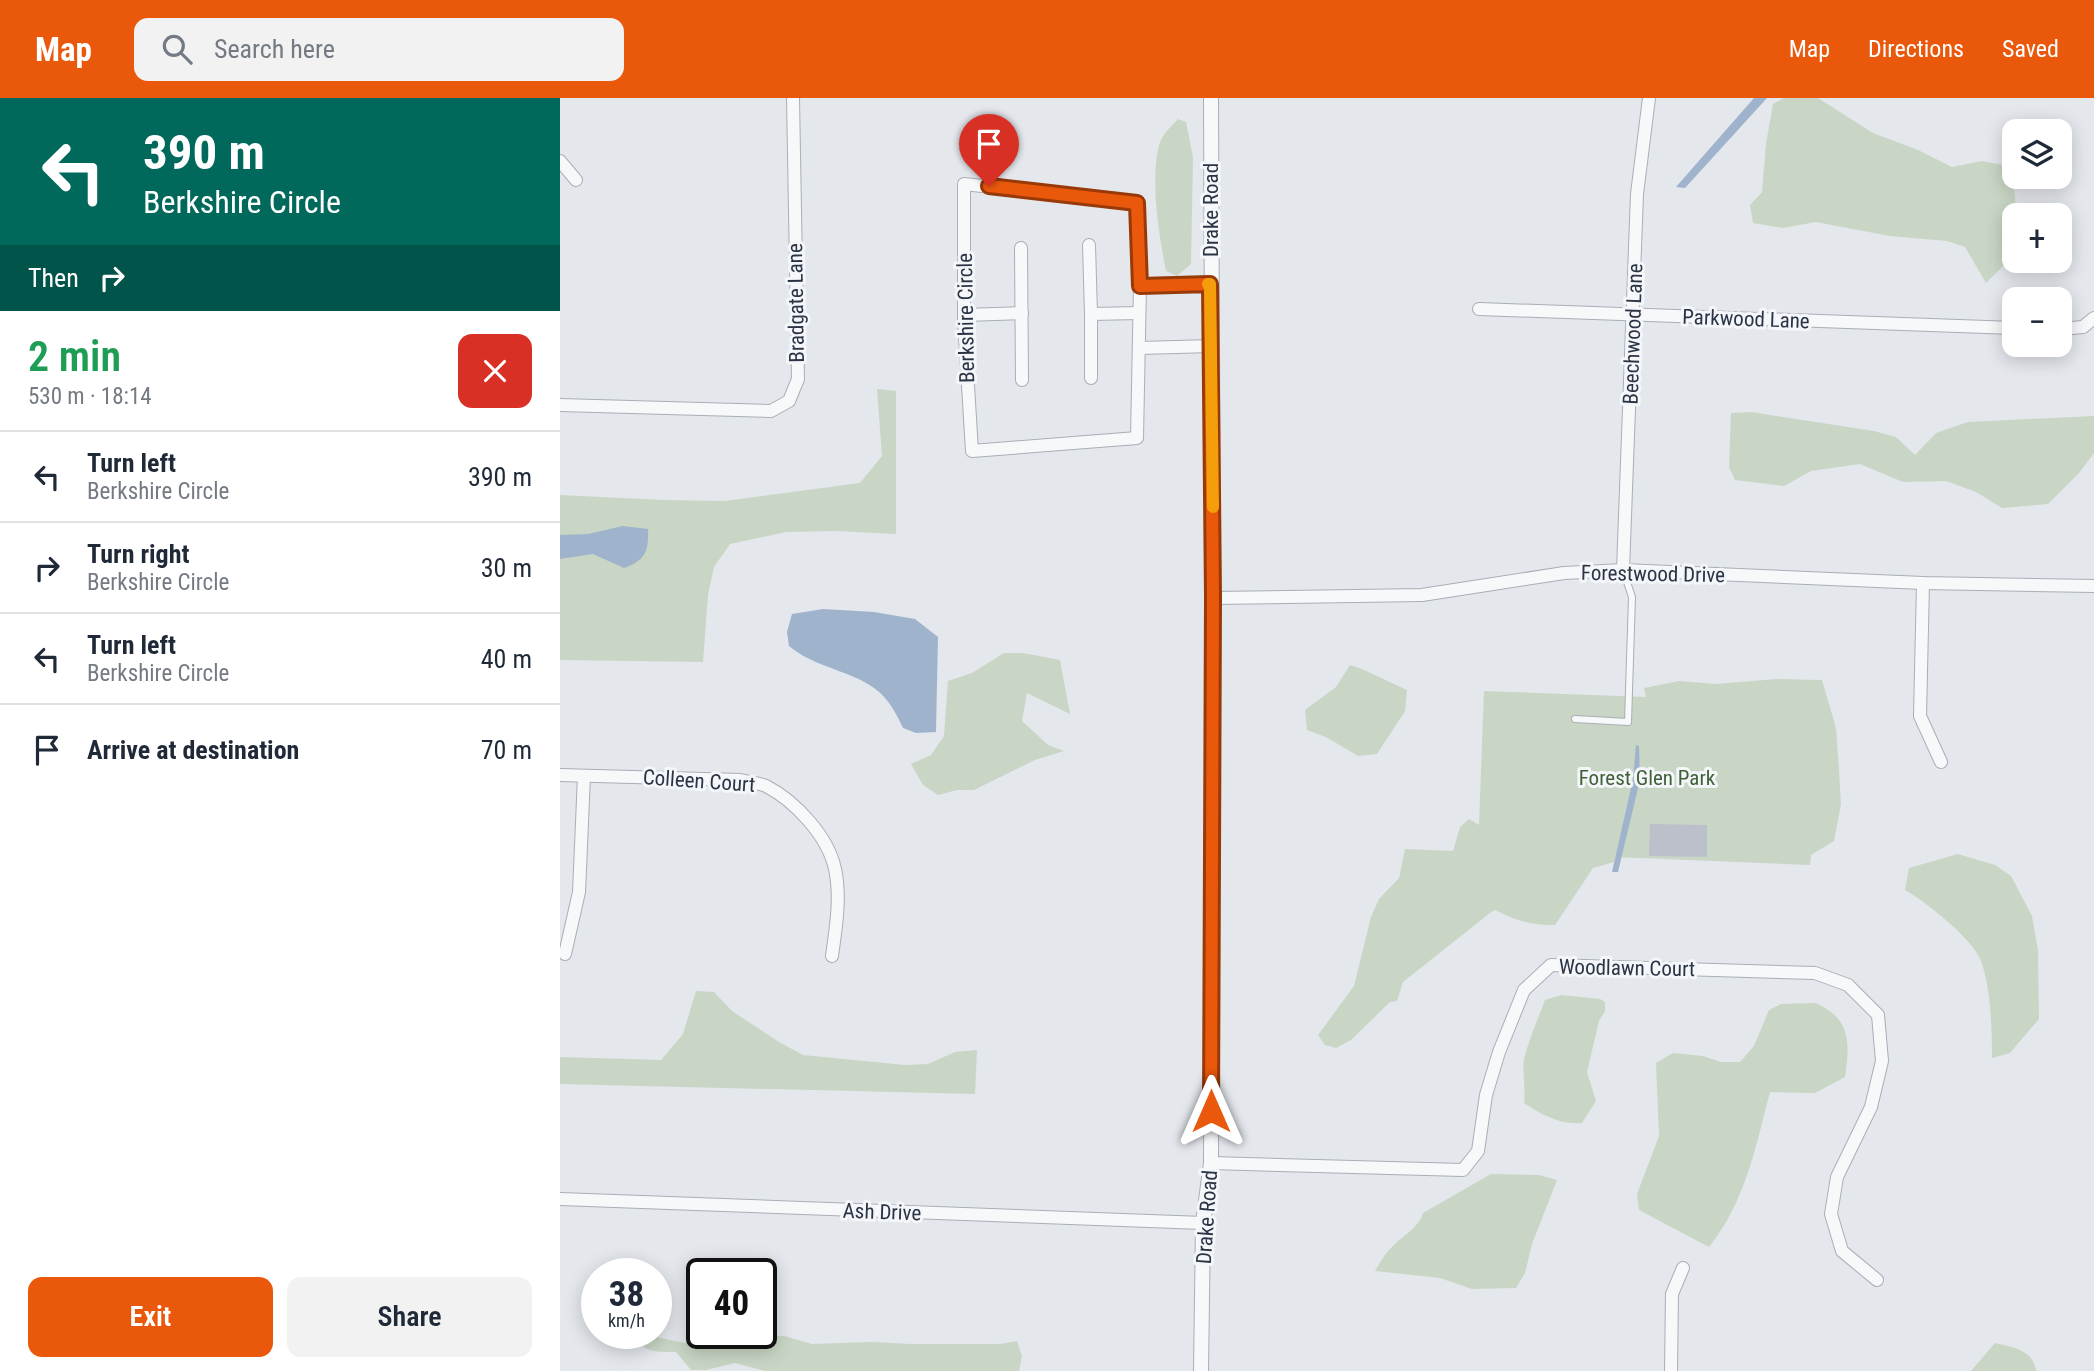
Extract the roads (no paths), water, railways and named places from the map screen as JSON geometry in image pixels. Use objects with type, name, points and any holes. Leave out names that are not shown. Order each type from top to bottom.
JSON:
[{"type":"street","name":"Bradgate Lane","points":[[560,405],[771,411],[789,401],[797,379],[793,98]]},
{"type":"street","name":"Drake Road","points":[[1201,1371],[1203,1223],[1211,1163],[1211,98]]},
{"type":"street","name":"Beechwood Lane","points":[[1623,570],[1637,194],[1649,98]]},
{"type":"street","points":[[560,161],[576,180]]},
{"type":"street","name":"Berkshire Circle","points":[[1139,348],[1137,438],[971,451],[964,315],[964,184],[1137,203],[1140,286]]},
{"type":"street","points":[[1089,245],[1091,378]]},
{"type":"street","points":[[1021,248],[1022,380]]},
{"type":"street","points":[[1210,284],[1140,286],[1139,348],[1213,346]]},
{"type":"street","name":"Parkwood Lane","points":[[1479,309],[2002,328]]},
{"type":"street","points":[[964,315],[1022,313]]},
{"type":"street","points":[[1091,314],[1139,313]]},
{"type":"street","points":[[2072,328],[2083,327],[2094,318]]},
{"type":"street","name":"Forestwood Drive","points":[[1213,598],[1422,595],[1564,573],[1623,570],[1923,583],[2094,586]]},
{"type":"street","points":[[1923,583],[1920,716],[1941,762]]},
{"type":"street","name":"Colleen Court","points":[[560,775],[740,780],[764,785],[787,800],[812,825],[831,855],[835,869],[837,914],[832,956]]},
{"type":"street","points":[[565,954],[579,892],[584,776]]},
{"type":"street","name":"Woodlawn Court","points":[[1211,1163],[1463,1170],[1478,1151],[1486,1095],[1499,1052],[1524,990],[1552,965],[1815,973],[1848,985],[1878,1015],[1882,1061],[1871,1107],[1837,1177],[1831,1213],[1842,1251],[1877,1280]]},
{"type":"street","name":"Ash Drive","points":[[560,1199],[1203,1223]]},
{"type":"street","points":[[1671,1371],[1672,1294],[1683,1268]]},
{"type":"lane","points":[[1575,719],[1628,722],[1632,597],[1623,570]]},
{"type":"water","points":[[1754,98],[1767,98],[1685,188],[1676,187]]},
{"type":"water","points":[[623,526],[648,529],[646,549],[637,562],[624,568],[593,554],[560,559],[560,535],[588,534]]},
{"type":"water","points":[[823,609],[874,612],[915,619],[938,637],[936,732],[916,733],[903,728],[890,704],[878,691],[857,678],[811,660],[789,646],[787,632],[792,614]]},
{"type":"water","points":[[1636,745],[1639,746],[1640,780],[1618,872],[1612,872],[1633,779]]},
{"type":"park label","name":"Forest Glen Park","points":[[1647,778]]}]
